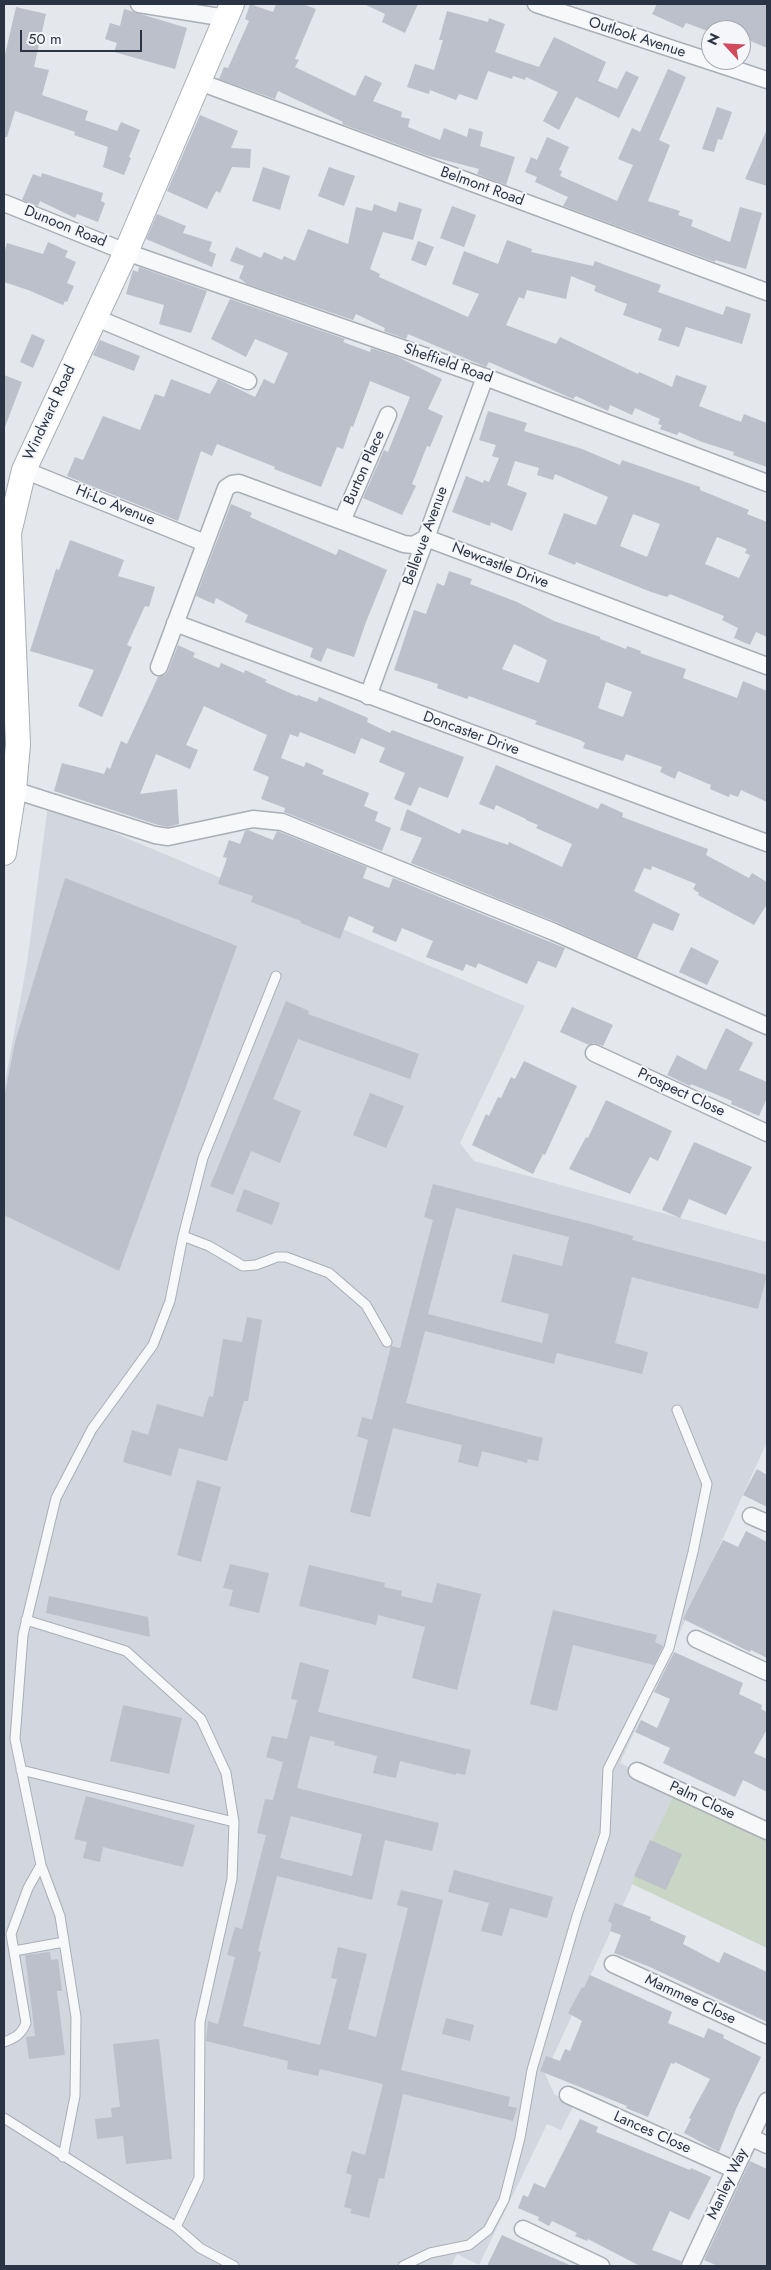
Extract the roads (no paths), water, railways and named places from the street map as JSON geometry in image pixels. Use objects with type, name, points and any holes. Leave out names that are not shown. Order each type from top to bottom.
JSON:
[{"type":"main road","name":"Windward Road","points":[[4,852],[14,790],[6,532],[24,470],[126,252],[197,81],[229,11]]},
{"type":"street","points":[[139,4],[229,11]]},
{"type":"street","name":"Outlook Avenue","points":[[536,4],[570,9],[767,80]]},
{"type":"street","name":"Belmont Road","points":[[197,81],[767,292]]},
{"type":"street","name":"Dunoon Road","points":[[4,203],[126,252]]},
{"type":"street","name":"Sheffield Road","points":[[126,252],[485,377],[767,483]]},
{"type":"street","points":[[94,317],[248,381]]},
{"type":"street","name":"Bellevue Avenue","points":[[368,696],[485,377]]},
{"type":"street","name":"Burton Place","points":[[342,521],[388,415]]},
{"type":"street","name":"Hi-Lo Avenue","points":[[24,470],[205,543]]},
{"type":"street","points":[[159,667],[226,488],[232,484],[239,483],[404,544],[413,545],[426,538]]},
{"type":"street","name":"Newcastle Drive","points":[[426,538],[767,666]]},
{"type":"street","name":"Doncaster Drive","points":[[175,623],[767,843]]},
{"type":"street","points":[[14,790],[155,835],[168,836],[253,819],[282,822],[554,932],[767,1026]]},
{"type":"street","name":"Prospect Close","points":[[594,1053],[767,1133]]},
{"type":"street","points":[[750,1516],[767,1523]]},
{"type":"street","points":[[696,1639],[767,1672]]},
{"type":"street","name":"Palm Close","points":[[637,1771],[767,1831]]},
{"type":"street","name":"Mammee Close","points":[[613,1964],[767,2035]]},
{"type":"street","name":"Lances Close","points":[[568,2095],[735,2170]]},
{"type":"street","name":"Manley Way","points":[[691,2266],[767,2101]]},
{"type":"street","points":[[750,2137],[767,2145]]},
{"type":"street","points":[[523,2229],[601,2266]]},
{"type":"lane","points":[[63,2157],[75,2096],[76,2017],[60,1916],[41,1864],[15,1739],[23,1635],[56,1498],[92,1429],[153,1345],[170,1301],[183,1236],[203,1158],[276,976]]},
{"type":"lane","points":[[183,1236],[209,1246],[243,1266],[256,1265],[276,1257],[286,1257],[328,1273],[366,1305],[388,1342]]},
{"type":"lane","points":[[403,2266],[430,2253],[469,2244],[488,2230],[504,2200],[520,2138],[532,2070],[577,1916],[604,1834],[608,1768],[669,1648],[693,1552],[707,1484],[677,1410]]},
{"type":"lane","points":[[26,1620],[126,1651],[201,1719],[226,1772],[234,1822],[232,1879],[200,2022],[199,2178],[176,2227]]},
{"type":"lane","points":[[22,1770],[234,1822]]},
{"type":"lane","points":[[4,2042],[15,2038],[22,2032],[26,2024],[11,1934],[28,1888],[41,1864]]},
{"type":"lane","points":[[14,1951],[64,1942]]},
{"type":"lane","points":[[4,2118],[176,2227],[200,2248],[234,2266]]}]
